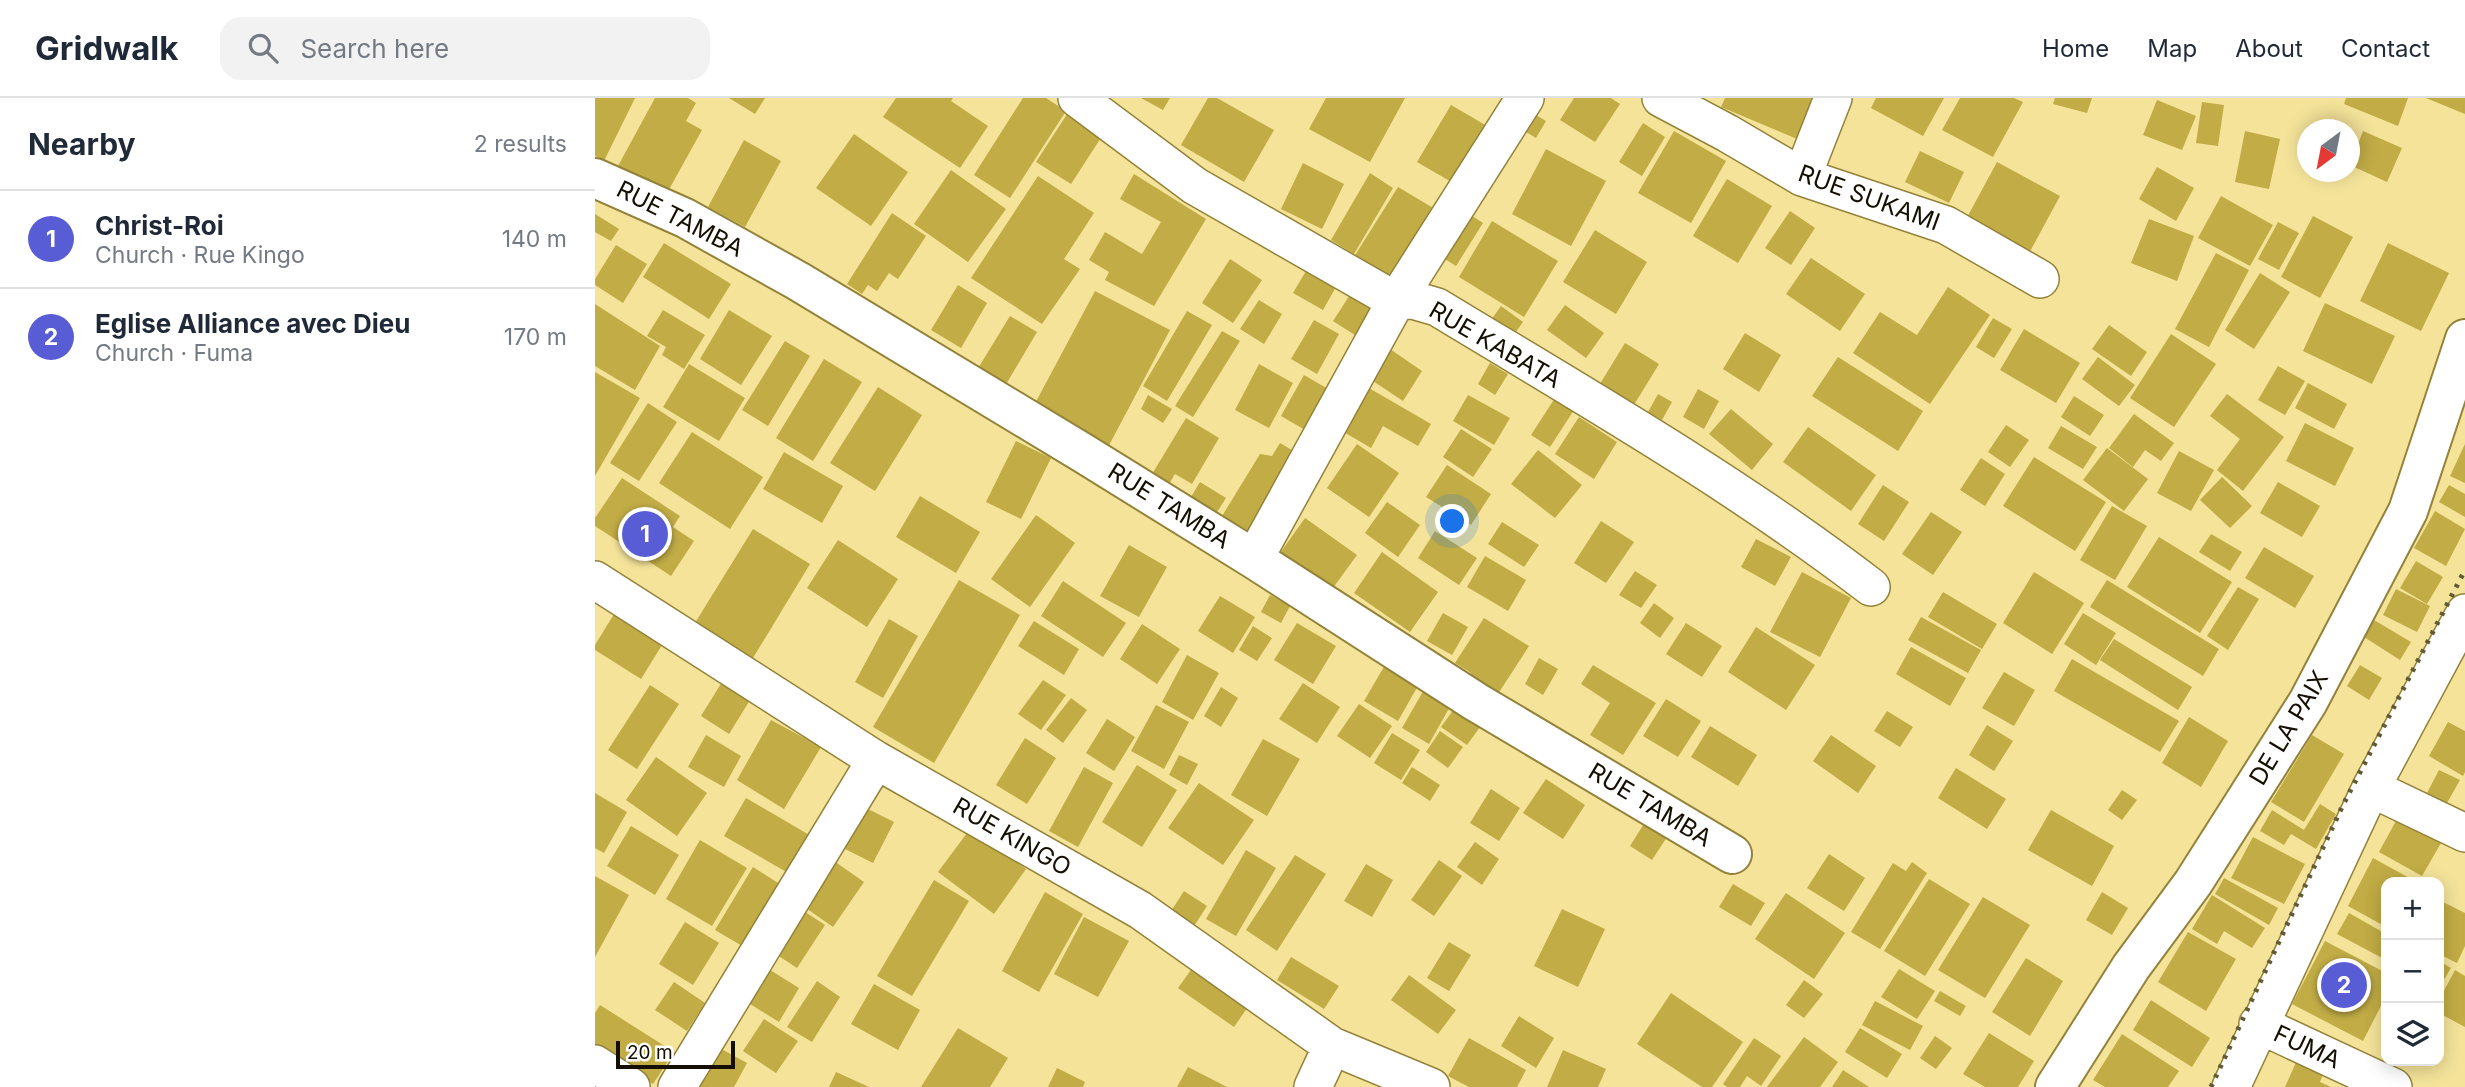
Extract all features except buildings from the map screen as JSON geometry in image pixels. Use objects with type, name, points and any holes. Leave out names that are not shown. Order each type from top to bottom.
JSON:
[{"type":"street","name":"RUE KABATA","points":[[1077,98],[1195,186],[1395,300],[1413,300],[1437,307],[1748,498],[1871,586]]},
{"type":"street","points":[[1254,559],[1395,300],[1525,98]]},
{"type":"street","name":"RUE SUKAMI","points":[[1661,98],[1801,177],[1946,225],[2040,279]]},
{"type":"street","points":[[1801,177],[1833,98]]},
{"type":"street","name":"RUE TAMBA","points":[[595,177],[685,218],[798,281],[1254,559],[1476,702],[1732,854]]},
{"type":"street","name":"DE LA PAIX","points":[[2055,1087],[2131,967],[2193,883],[2308,702],[2408,511],[2465,339]]},
{"type":"street","name":"RUE KINGO","points":[[595,580],[876,760],[1140,910],[1332,1046],[1431,1087]]},
{"type":"street","points":[[2231,1087],[2258,1024],[2371,788],[2465,613]]},
{"type":"street","points":[[677,1087],[876,760]]},
{"type":"street","points":[[2371,788],[2465,834]]},
{"type":"street","name":"FUMA","points":[[2258,1024],[2393,1087]]},
{"type":"street","points":[[1313,1087],[1332,1046]]},
{"type":"street","points":[[595,1064],[631,1087]]},
{"type":"railway","points":[[2211,1087],[2343,805],[2465,570]]},
{"type":"place","name":"Christ-Roi","points":[[645,534]]},
{"type":"place","name":"Eglise Alliance avec Dieu","points":[[2344,985]]}]
